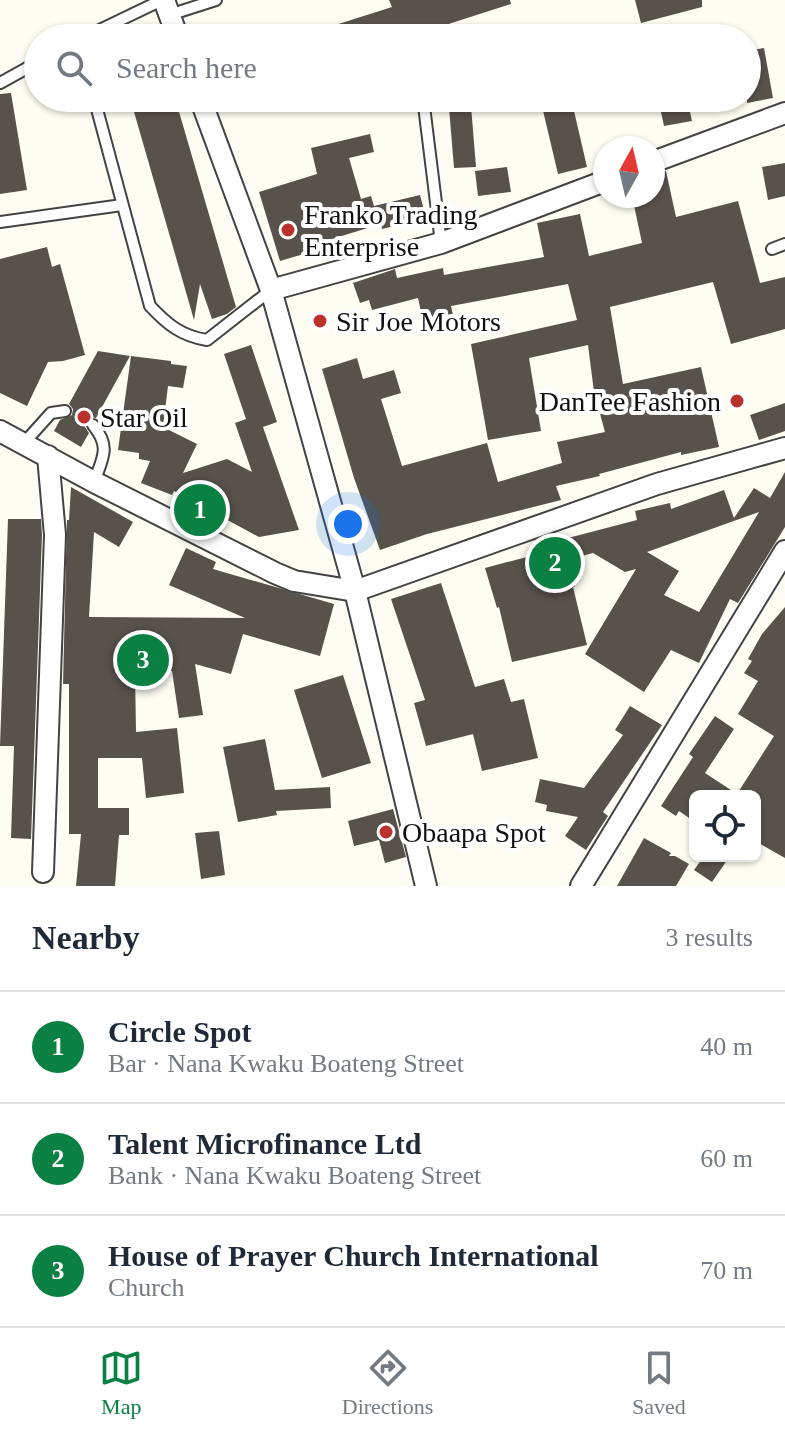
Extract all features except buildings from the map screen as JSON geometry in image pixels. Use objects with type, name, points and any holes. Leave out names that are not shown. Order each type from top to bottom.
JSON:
[{"type":"street","points":[[165,5],[172,24]]},
{"type":"street","points":[[205,112],[271,290],[355,591],[426,886]]},
{"type":"street","points":[[665,158],[785,113]]},
{"type":"street","points":[[271,290],[441,243],[593,186]]},
{"type":"street","points":[[0,431],[275,573],[294,581],[355,591],[657,484],[785,448]]},
{"type":"street","points":[[43,872],[55,535],[48,456]]},
{"type":"street","points":[[581,886],[785,551]]},
{"type":"lane","points":[[118,24],[165,5],[216,0]]},
{"type":"lane","points":[[0,83],[24,70]]},
{"type":"lane","points":[[98,112],[150,306],[169,326],[190,337],[207,340],[271,290]]},
{"type":"lane","points":[[425,112],[441,243]]},
{"type":"lane","points":[[0,222],[122,205]]},
{"type":"lane","points":[[772,249],[785,244]]},
{"type":"lane","points":[[24,443],[51,413],[65,411]]},
{"type":"lane","points":[[93,425],[104,439],[105,451],[94,482]]},
{"type":"place","name":"Franko Trading Enterprise","points":[[288,230]]},
{"type":"place","name":"Sir Joe Motors","points":[[320,321]]},
{"type":"place","name":"DanTee Fashion","points":[[737,401]]},
{"type":"place","name":"Star Oil","points":[[84,417]]},
{"type":"place","name":"Circle Spot","points":[[200,510]]},
{"type":"place","name":"Talent Microfinance Ltd","points":[[555,563]]},
{"type":"place","name":"House of Prayer Church International","points":[[143,660]]},
{"type":"place","name":"Obaapa Spot","points":[[386,832]]}]
